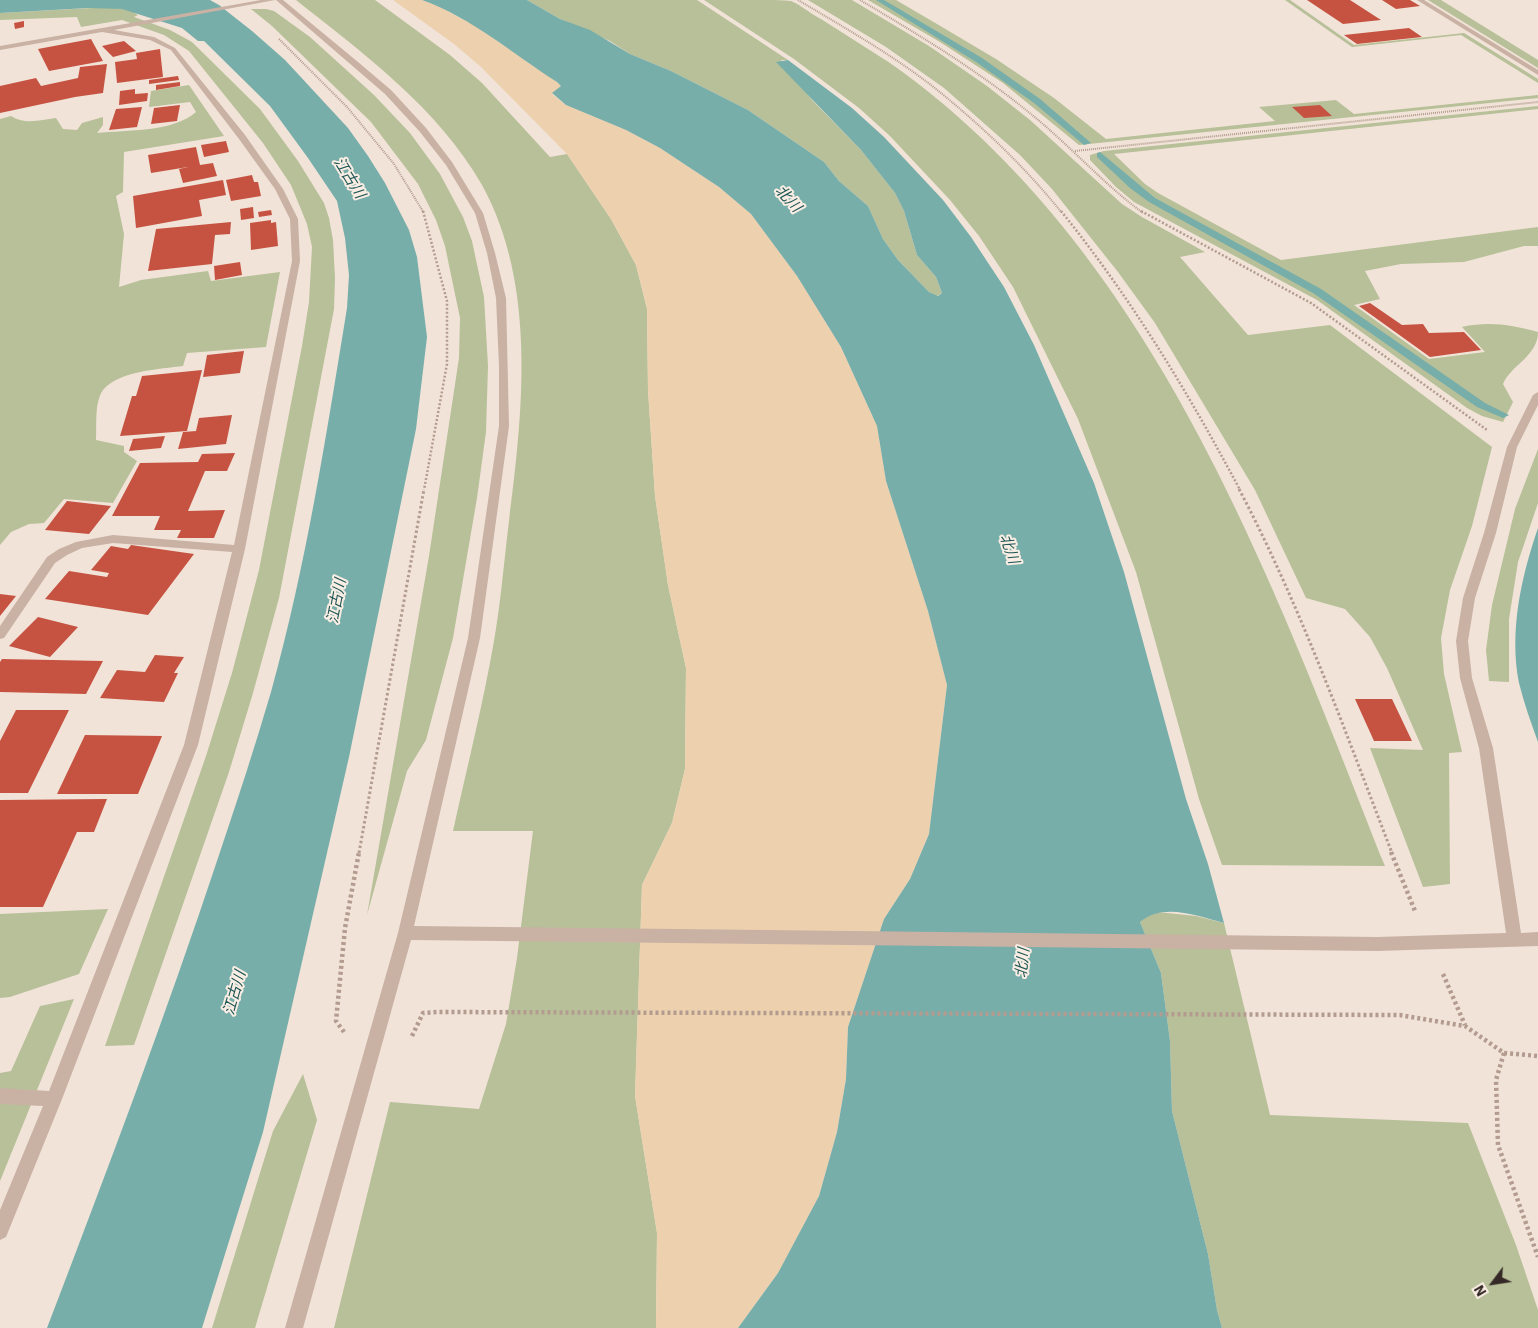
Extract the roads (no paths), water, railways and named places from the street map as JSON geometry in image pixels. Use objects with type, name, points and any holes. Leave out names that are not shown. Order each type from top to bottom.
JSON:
[{"type":"street","points":[[0,48],[272,0]]},
{"type":"street","points":[[279,0],[356,62],[388,92],[423,130],[444,157],[479,213],[491,252],[501,298],[504,426],[475,628],[405,933],[294,1328]]},
{"type":"street","points":[[1420,0],[1538,73]]},
{"type":"street","points":[[0,1231],[54,1099],[191,746],[239,549],[296,261],[294,219],[279,189],[173,49],[152,38],[102,30]]},
{"type":"street","points":[[1515,940],[1486,748],[1466,678],[1462,641],[1469,598],[1490,533],[1512,447],[1538,395]]},
{"type":"street","points":[[0,635],[51,560],[80,545],[113,538],[239,549]]},
{"type":"street","points":[[405,933],[1378,944],[1538,939]]},
{"type":"street","points":[[0,1096],[54,1099]]},
{"type":"water","name":"江古川","points":[[0,0],[210,0],[219,5],[285,60],[348,128],[385,183],[409,230],[417,257],[427,337],[416,429],[349,757],[263,1132],[202,1328],[47,1328],[114,1152],[199,915],[271,692],[305,549],[347,308],[349,275],[345,238],[337,201],[308,158],[270,106],[204,41],[198,41],[182,28],[122,9],[88,8],[0,13]]},
{"type":"water","name":"北川","points":[[422,0],[527,0],[560,19],[590,30],[630,54],[671,71],[748,110],[824,162],[839,181],[868,206],[883,239],[898,260],[929,292],[938,296],[942,293],[936,277],[917,255],[904,211],[895,193],[861,150],[776,62],[788,60],[852,108],[884,137],[943,200],[971,237],[1004,287],[1034,345],[1094,483],[1124,572],[1186,799],[1208,864],[1224,923],[1181,912],[1159,913],[1149,916],[1140,922],[1161,973],[1170,1041],[1172,1111],[1208,1254],[1217,1310],[1222,1328],[738,1328],[778,1273],[819,1196],[837,1132],[846,1079],[848,1027],[884,919],[910,879],[929,834],[947,685],[928,611],[886,481],[877,426],[841,347],[797,276],[751,214],[719,187],[660,148],[626,130],[566,105],[552,93],[561,86],[557,82],[475,26]]},
{"type":"water","points":[[1538,528],[1538,742],[1519,683],[1515,644],[1518,605],[1526,566]]},
{"type":"waterway","points":[[879,0],[979,60],[1037,101],[1087,143]]},
{"type":"waterway","points":[[1100,155],[1133,186],[1152,200],[1317,291],[1481,405],[1503,415]]}]
